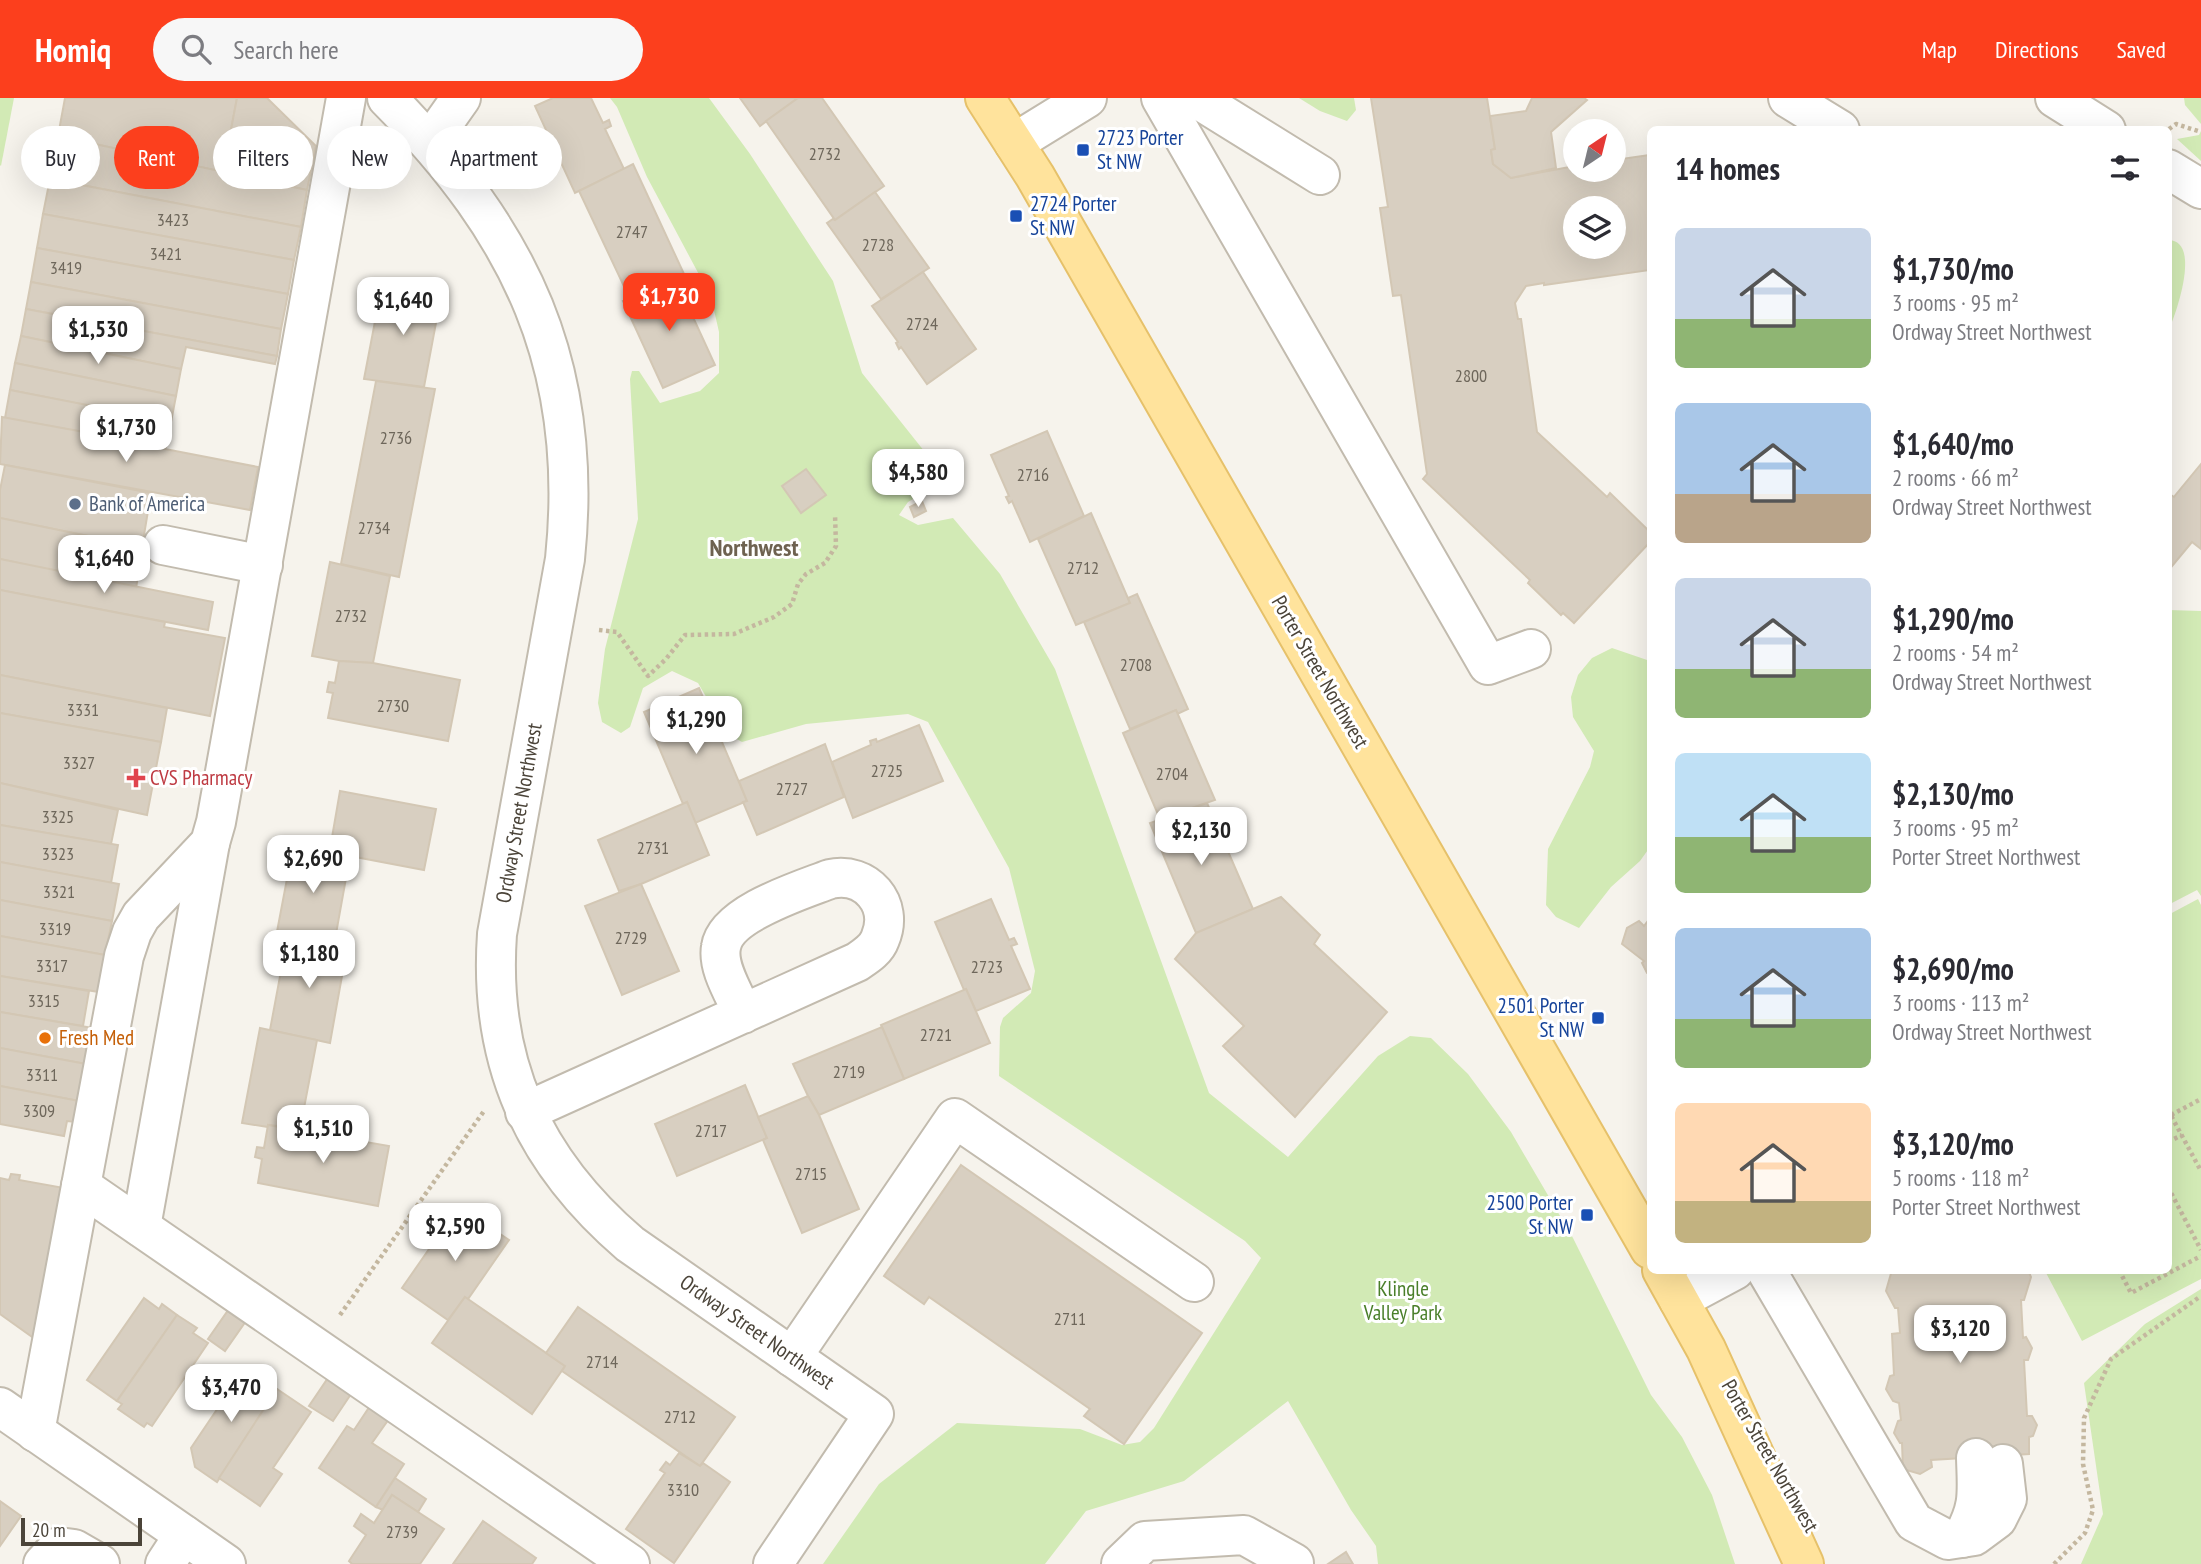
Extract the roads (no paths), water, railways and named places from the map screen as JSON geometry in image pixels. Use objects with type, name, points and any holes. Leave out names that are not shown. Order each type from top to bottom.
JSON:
[{"type":"main road","name":"Porter Street Northwest","points":[[985,98],[1014,143],[1640,1208],[1647,1237]]},
{"type":"main road","name":"Porter Street Northwest","points":[[1670,1285],[1706,1349],[1759,1428],[1833,1564]]},
{"type":"main road","name":"Porter Street Northwest","points":[[1706,1349],[1804,1564]]},
{"type":"street","points":[[141,1227],[346,98]]},
{"type":"street","name":"Ordway Street Northwest","points":[[387,98],[426,138]]},
{"type":"street","points":[[441,126],[461,98]]},
{"type":"street","points":[[1014,143],[1087,98]]},
{"type":"street","points":[[1161,98],[1488,664],[1531,649]]},
{"type":"street","points":[[1196,98],[1320,175]]},
{"type":"street","points":[[1788,98],[1834,126]]},
{"type":"street","points":[[2055,98],[2100,126]]},
{"type":"street","points":[[2172,171],[2201,189]]},
{"type":"street","name":"Ordway Street Northwest","points":[[467,189],[513,261],[545,335],[566,423],[570,468],[570,514],[565,559],[497,934],[494,969],[496,1004],[511,1073],[525,1112],[558,1168],[603,1221],[630,1244],[874,1414],[774,1564]]},
{"type":"street","points":[[163,545],[263,565]]},
{"type":"street","points":[[35,1432],[124,956],[132,932],[142,916],[210,843]]},
{"type":"street","points":[[525,1112],[743,1014]]},
{"type":"street","points":[[792,1357],[955,1118],[1194,1282]]},
{"type":"street","points":[[81,1186],[630,1564]]},
{"type":"street","points":[[1670,1285],[1718,1274]]},
{"type":"street","points":[[1768,1274],[1914,1522],[1948,1540],[1962,1538],[1974,1517],[1989,1461]]},
{"type":"street","points":[[0,1407],[35,1432],[174,1549],[226,1564]]},
{"type":"street","points":[[1121,1564],[1145,1541],[1244,1535],[1294,1563]]},
{"type":"street","points":[[43,1564],[59,1547],[74,1549],[100,1564]]},
{"type":"place","name":"2723 Porter St NW","points":[[1083,150]]},
{"type":"place","name":"2724 Porter St NW","points":[[1016,216]]},
{"type":"place","name":"Bank of America","points":[[75,504]]},
{"type":"place","name":"CVS Pharmacy","points":[[136,778]]},
{"type":"place","name":"2501 Porter St NW","points":[[1598,1018]]},
{"type":"place","name":"Fresh Med","points":[[45,1038]]},
{"type":"place","name":"2500 Porter St NW","points":[[1587,1215]]},
{"type":"district","name":"Northwest","points":[[754,548]]},
{"type":"park label","name":"Klingle Valley Park","points":[[1403,1301]]}]
